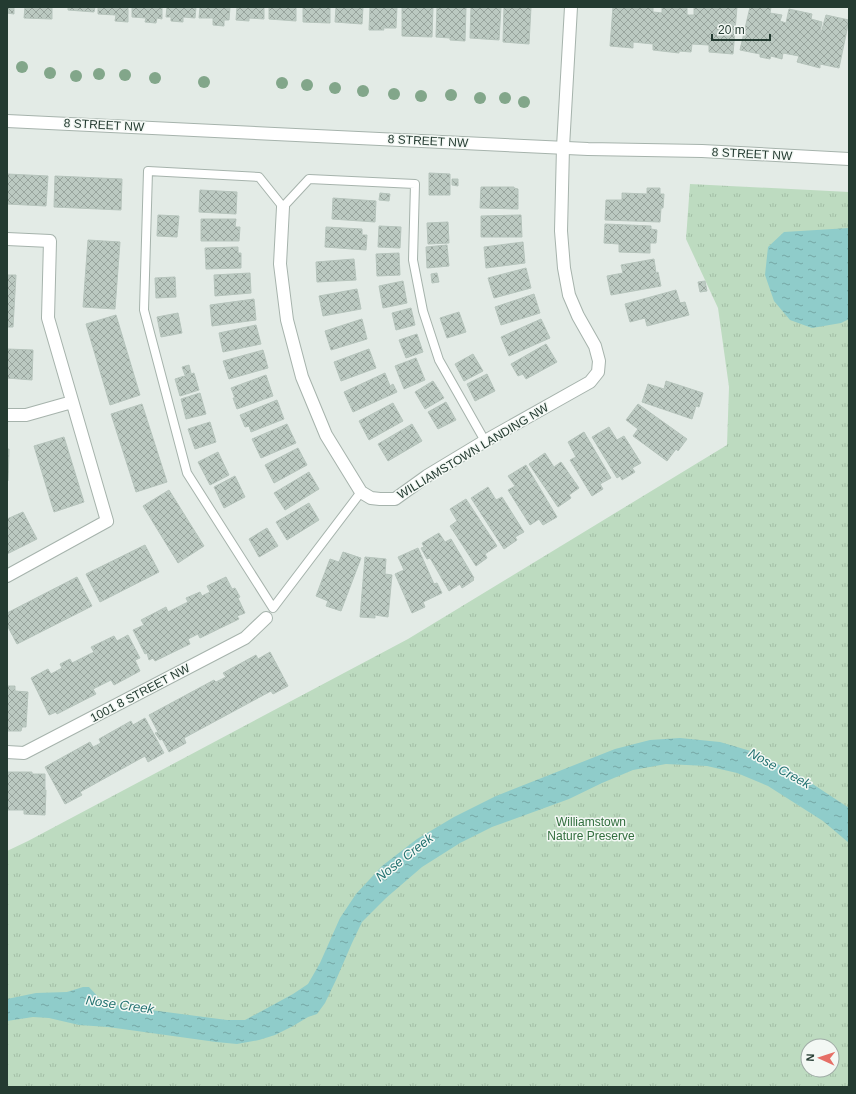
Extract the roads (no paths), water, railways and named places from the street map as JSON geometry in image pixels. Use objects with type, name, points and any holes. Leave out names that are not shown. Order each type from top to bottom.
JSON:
[{"type":"street","name":"WILLIAMSTOWN LANDING NW","points":[[361,492],[371,498],[395,499],[427,476],[485,441],[590,382],[598,372],[599,360],[595,346],[578,316],[569,295],[564,268],[562,230],[563,147],[571,7]]},
{"type":"street","name":"8 STREET NW","points":[[7,121],[563,147],[702,151],[849,159]]},
{"type":"street","points":[[283,207],[280,264],[287,320],[302,377],[326,435],[361,492]]},
{"type":"street","points":[[7,239],[50,241],[48,318],[107,522],[7,576]]},
{"type":"street","points":[[7,415],[26,415],[72,402]]},
{"type":"street","name":"1001 8 STREET NW","points":[[7,752],[24,753],[245,638],[266,618]]},
{"type":"lane","points":[[273,608],[187,473],[144,310],[148,171],[259,177],[283,207],[309,179],[415,184],[413,260],[423,311],[439,360],[485,441]]},
{"type":"lane","points":[[266,618],[361,492]]},
{"type":"water","points":[[849,228],[849,319],[841,323],[812,328],[790,320],[774,301],[765,275],[768,247],[784,232]]},
{"type":"water","name":"Nose Creek","points":[[680,738],[720,742],[754,752],[799,775],[849,808],[849,843],[823,821],[768,786],[737,773],[707,766],[666,764],[633,770],[569,799],[492,827],[460,843],[422,867],[386,898],[362,922],[325,1003],[317,1014],[308,1017],[275,1035],[237,1044],[108,1027],[79,1025],[49,1018],[33,1017],[7,1021],[7,999],[36,993],[67,992],[83,987],[89,987],[100,999],[120,1006],[227,1020],[245,1020],[293,994],[308,984],[320,963],[340,918],[356,894],[382,866],[417,839],[454,817],[496,796],[615,749],[650,740]]},
{"type":"park label","name":"Williamstown Nature Preserve","points":[[591,829]]}]
